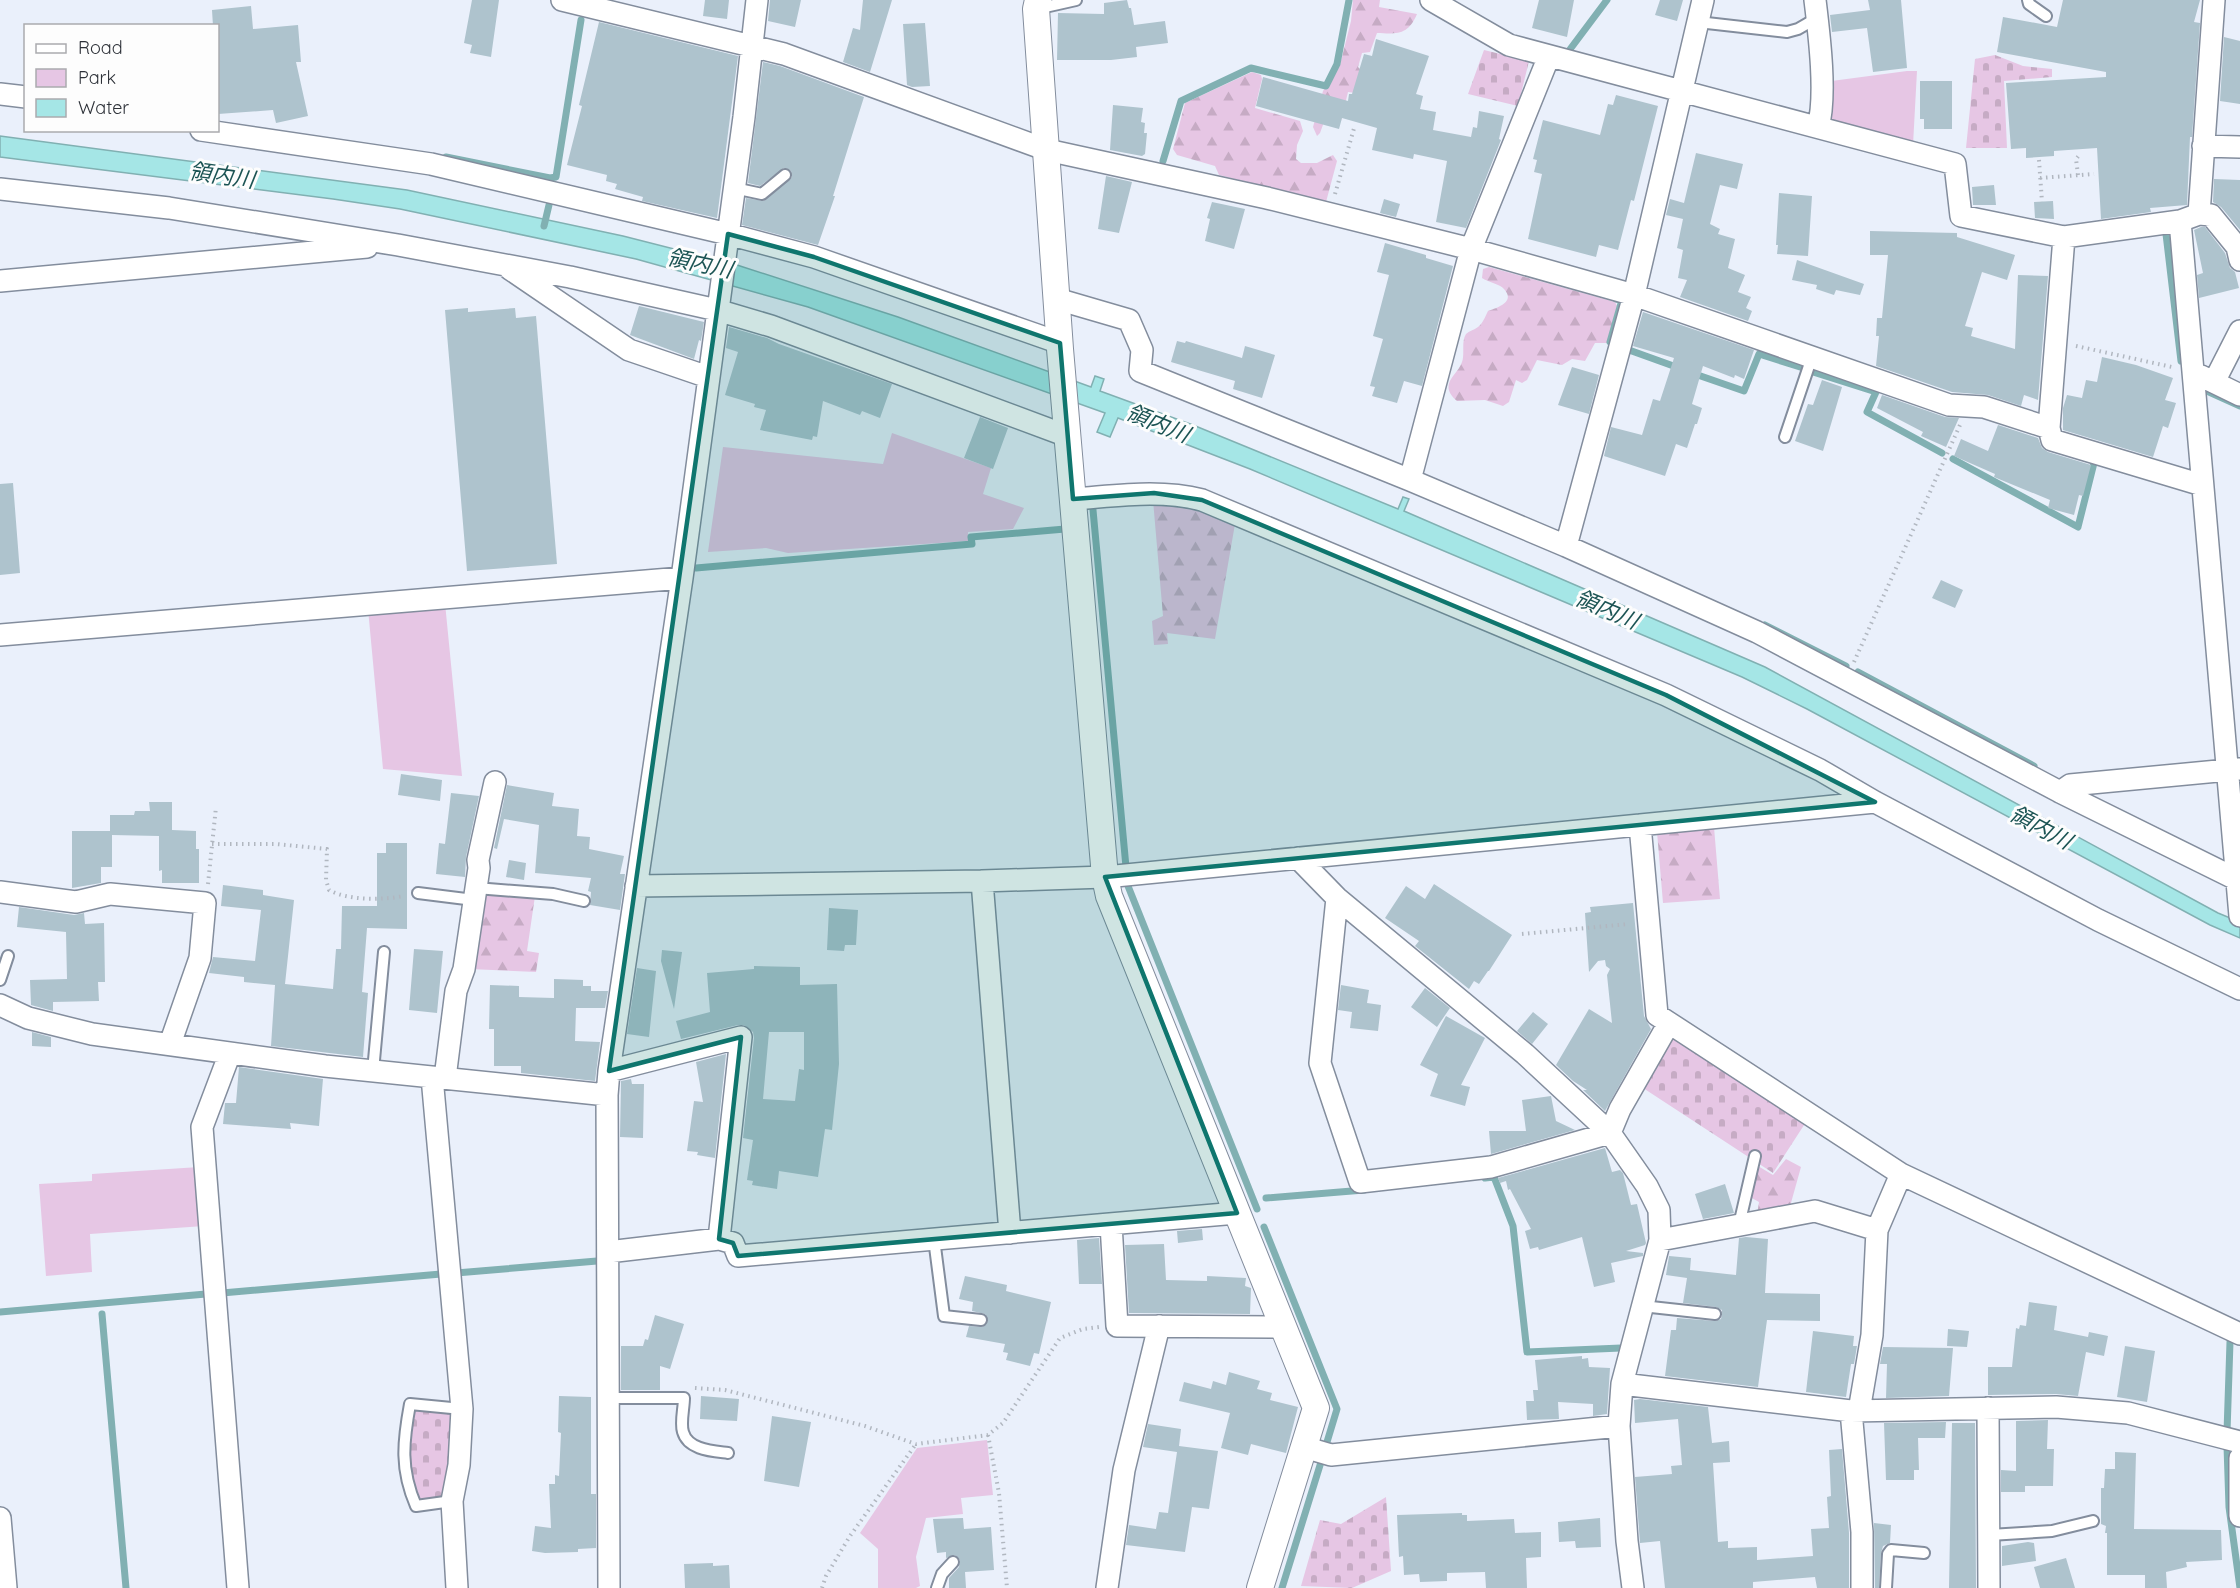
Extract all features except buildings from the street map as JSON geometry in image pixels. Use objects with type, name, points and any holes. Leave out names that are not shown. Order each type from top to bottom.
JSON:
[{"type":"street","points":[[562,0],[587,3],[784,54],[1047,150],[1267,198],[1471,249],[1634,295],[1949,405],[1984,407],[2049,428]]},
{"type":"street","points":[[609,1588],[607,1095],[609,1071],[681,578],[757,0]]},
{"type":"street","points":[[1431,0],[1456,7],[1509,45],[1955,164],[1961,216],[2064,237],[2211,215],[2239,252]]},
{"type":"street","points":[[1566,546],[1634,295],[1703,0]]},
{"type":"street","points":[[2214,0],[2203,146],[2189,217],[2193,372],[2202,485],[2234,769],[2239,893]]},
{"type":"street","points":[[1037,4],[1060,346],[1105,877],[1109,897],[1316,1408],[1260,1588]]},
{"type":"street","points":[[1816,9],[1821,69],[1821,118],[1818,127]]},
{"type":"street","points":[[1410,480],[1471,249],[1549,56]]},
{"type":"street","points":[[0,94],[24,97]]},
{"type":"street","points":[[215,132],[431,164],[726,242],[814,257],[1060,346]]},
{"type":"street","points":[[2203,146],[2240,147]]},
{"type":"street","points":[[0,189],[169,208],[398,245],[718,303],[771,327],[1067,432]]},
{"type":"street","points":[[2064,237],[2049,428],[2052,440],[2202,485]]},
{"type":"street","points":[[0,280],[398,245]]},
{"type":"street","points":[[502,264],[629,350],[708,377]]},
{"type":"street","points":[[1057,298],[1129,320],[1142,350],[1140,371],[1410,480],[1566,546],[1757,632],[2060,792],[2239,893]]},
{"type":"street","points":[[2214,382],[2240,331]]},
{"type":"street","points":[[2193,372],[2240,395]]},
{"type":"street","points":[[1072,499],[1154,493],[1178,494],[1202,500],[1666,695],[1820,770],[1875,802],[2098,920],[2240,989]]},
{"type":"street","points":[[0,635],[681,578]]},
{"type":"street","points":[[2060,792],[2070,785],[2234,769]]},
{"type":"street","points":[[458,1588],[452,1501],[459,1465],[462,1409],[438,1078],[456,991],[464,969],[478,860],[495,782]]},
{"type":"street","points":[[636,886],[1105,877],[1875,802]]},
{"type":"street","points":[[1640,825],[1657,1015],[1901,1174],[2240,1334]]},
{"type":"street","points":[[1298,858],[1337,898],[1525,1054],[1610,1133],[1647,1186],[1659,1210],[1660,1240],[1622,1384],[1619,1426],[1627,1541],[1633,1588]]},
{"type":"street","points":[[982,881],[1010,1233]]},
{"type":"street","points":[[0,892],[76,902],[110,894],[205,903],[200,958],[170,1044]]},
{"type":"street","points":[[1337,898],[1320,1063],[1360,1182],[1491,1167],[1610,1133]]},
{"type":"street","points":[[0,1005],[28,1018],[81,1031],[374,1071],[607,1095]]},
{"type":"street","points":[[1610,1133],[1620,1109],[1670,1023]]},
{"type":"street","points":[[609,1071],[741,1036],[719,1239]]},
{"type":"street","points":[[230,1053],[202,1127],[238,1588]]},
{"type":"street","points":[[1862,1588],[1862,1532],[1855,1411],[1872,1335],[1876,1230],[1901,1174]]},
{"type":"street","points":[[1660,1240],[1815,1210],[1876,1230]]},
{"type":"street","points":[[608,1252],[719,1239],[733,1243],[738,1257],[1237,1213]]},
{"type":"street","points":[[1111,1224],[1117,1326],[1283,1326]]},
{"type":"street","points":[[1107,1588],[1124,1470],[1159,1326]]},
{"type":"street","points":[[1622,1384],[1855,1411],[2056,1407],[2128,1413],[2240,1442]]},
{"type":"street","points":[[1988,1408],[1989,1588]]},
{"type":"street","points":[[1304,1447],[1331,1455],[1619,1426]]},
{"type":"street","points":[[2240,1458],[2240,1516]]},
{"type":"street","points":[[0,1518],[6,1588]]},
{"type":"lane","points":[[1037,4],[1076,0]]},
{"type":"lane","points":[[2028,0],[2029,4],[2046,16]]},
{"type":"lane","points":[[1698,22],[1786,32],[1798,29],[1816,9]]},
{"type":"lane","points":[[734,188],[762,194],[785,175]]},
{"type":"lane","points":[[1785,437],[1812,357]]},
{"type":"lane","points":[[418,894],[553,894],[584,900]]},
{"type":"lane","points":[[374,1071],[384,952]]},
{"type":"lane","points":[[0,980],[8,956]]},
{"type":"lane","points":[[1739,1225],[1755,1156]]},
{"type":"lane","points":[[934,1239],[944,1316],[981,1320]]},
{"type":"lane","points":[[1642,1306],[1714,1314]]},
{"type":"lane","points":[[608,1398],[684,1398],[682,1431],[690,1443],[708,1451],[728,1453]]},
{"type":"lane","points":[[452,1501],[416,1506],[408,1488],[403,1443],[410,1404],[462,1409]]},
{"type":"lane","points":[[1990,1535],[2052,1531],[2093,1521]]},
{"type":"lane","points":[[1887,1588],[1888,1554],[1891,1550],[1924,1553]]},
{"type":"lane","points":[[937,1588],[942,1574],[953,1562]]},
{"type":"path","points":[[1330,214],[1354,125]]},
{"type":"path","points":[[2078,176],[2076,159],[2081,153]]},
{"type":"path","points":[[2039,160],[2042,202]]},
{"type":"path","points":[[2040,178],[2094,174]]},
{"type":"path","points":[[2056,341],[2193,372]]},
{"type":"path","points":[[1846,679],[1968,405]]},
{"type":"path","points":[[205,903],[216,807]]},
{"type":"path","points":[[212,844],[276,844],[327,849],[326,880],[330,890],[337,894],[362,897],[418,894]]},
{"type":"path","points":[[1522,934],[1649,922]]},
{"type":"path","points":[[684,1398],[693,1388],[725,1390],[866,1426],[915,1444],[988,1435],[1003,1423],[1060,1338],[1083,1329],[1117,1326]]},
{"type":"path","points":[[988,1435],[999,1493],[1007,1588]]},
{"type":"path","points":[[822,1588],[826,1576],[850,1536],[915,1444]]},
{"type":"highlighted area","points":[[728,234],[814,257],[1060,343],[1073,499],[1154,493],[1202,500],[1666,695],[1875,802],[1105,877],[1237,1213],[738,1256],[733,1243],[719,1239],[741,1037],[609,1071]]},
{"type":"green space","points":[[1353,0],[1380,0],[1379,7],[1417,14],[1410,26],[1402,32],[1377,33],[1370,52],[1362,53],[1358,67],[1361,70],[1356,93],[1348,92],[1341,121],[1324,122],[1317,136],[1313,127],[1323,91],[1340,65],[1351,21]]},
{"type":"green space","points":[[1484,50],[1529,61],[1518,106],[1468,94]]},
{"type":"green space","points":[[1995,55],[2023,66],[2052,69],[2052,77],[2004,81],[2007,148],[1966,148],[1975,59]]},
{"type":"green space","points":[[1917,71],[1913,145],[1827,124],[1824,82]]},
{"type":"green space","points":[[1252,72],[1261,75],[1262,79],[1255,108],[1300,121],[1303,131],[1297,145],[1296,159],[1301,163],[1317,163],[1333,155],[1337,161],[1326,202],[1219,175],[1215,166],[1177,155],[1173,149],[1185,103]]},
{"type":"green space","points":[[1489,267],[1615,302],[1617,306],[1607,343],[1595,343],[1585,361],[1572,359],[1562,365],[1537,360],[1527,380],[1522,383],[1516,380],[1509,402],[1503,406],[1485,400],[1457,401],[1451,395],[1449,385],[1462,362],[1465,337],[1467,333],[1480,325],[1488,311],[1504,304],[1508,298],[1502,287],[1482,278],[1483,269]]},
{"type":"green space","points":[[892,433],[991,468],[983,494],[1024,508],[1013,529],[968,532],[969,541],[788,553],[766,548],[708,552],[723,447],[883,464]]},
{"type":"green space","points":[[1153,500],[1198,507],[1235,524],[1215,639],[1167,633],[1168,644],[1154,645],[1152,621],[1163,616]]},
{"type":"green space","points":[[445,603],[462,776],[383,769],[368,609]]},
{"type":"green space","points":[[1714,827],[1720,899],[1663,903],[1657,832]]},
{"type":"green space","points":[[483,892],[535,896],[527,951],[539,953],[536,972],[469,969]]},
{"type":"green space","points":[[1674,1035],[1806,1122],[1773,1173],[1640,1086],[1668,1036]]},
{"type":"green space","points":[[1786,1159],[1801,1167],[1789,1210],[1757,1215],[1759,1202],[1750,1197],[1758,1166],[1773,1175]]},
{"type":"green space","points":[[199,1167],[204,1226],[90,1234],[92,1272],[46,1276],[39,1184],[92,1181],[92,1174]]},
{"type":"green space","points":[[413,1407],[456,1412],[446,1499],[419,1502],[414,1491],[408,1456]]},
{"type":"green space","points":[[987,1440],[993,1495],[961,1498],[963,1514],[926,1518],[916,1557],[920,1586],[916,1588],[878,1588],[878,1549],[860,1533],[917,1448]]},
{"type":"green space","points":[[1386,1497],[1391,1571],[1352,1588],[1301,1586],[1320,1520],[1341,1524]]},
{"type":"water","name":"領内川","points":[[0,136],[407,190],[623,236],[737,265],[898,317],[1091,387],[1095,376],[1104,379],[1100,391],[1193,425],[1398,509],[1403,497],[1409,499],[1404,511],[1765,667],[2218,913],[2240,922],[2240,938],[2210,925],[1807,709],[1742,677],[1250,469],[1118,418],[1110,437],[1097,432],[1105,413],[808,307],[636,259],[400,209],[0,157]]},
{"type":"waterway","points":[[1163,161],[1181,101],[1251,68],[1326,86],[1337,64],[1349,0]]},
{"type":"waterway","points":[[1568,52],[1607,0]]},
{"type":"waterway","points":[[446,157],[550,178],[556,177],[581,20]]},
{"type":"waterway","points":[[544,226],[549,205]]},
{"type":"waterway","points":[[2166,234],[2181,361]]},
{"type":"waterway","points":[[1610,342],[1622,300],[1616,299]]},
{"type":"waterway","points":[[1629,350],[1679,368]]},
{"type":"waterway","points":[[1692,373],[1744,391],[1759,354],[1800,367]]},
{"type":"waterway","points":[[1813,372],[1876,392],[1867,412],[1942,453]]},
{"type":"waterway","points":[[2209,392],[2240,406]]},
{"type":"waterway","points":[[1953,459],[2078,527],[2094,463]]},
{"type":"waterway","points":[[1093,510],[1126,867]]},
{"type":"waterway","points":[[696,568],[972,544],[971,537],[1065,529]]},
{"type":"waterway","points":[[1765,625],[1846,666]]},
{"type":"waterway","points":[[1858,672],[2034,766]]},
{"type":"waterway","points":[[1128,886],[1257,1209]]},
{"type":"waterway","points":[[1485,1178],[1494,1177],[1513,1226],[1527,1352],[1621,1348]]},
{"type":"waterway","points":[[1266,1198],[1364,1190]]},
{"type":"waterway","points":[[1264,1227],[1337,1409],[1327,1442]]},
{"type":"waterway","points":[[455,1271],[456,1273],[597,1261]]},
{"type":"waterway","points":[[222,1293],[441,1274]]},
{"type":"waterway","points":[[0,1312],[206,1294]]},
{"type":"waterway","points":[[102,1314],[126,1588]]},
{"type":"waterway","points":[[2227,1432],[2230,1342]]},
{"type":"waterway","points":[[2227,1446],[2229,1507],[2240,1588]]},
{"type":"waterway","points":[[1282,1588],[1321,1462]]}]
